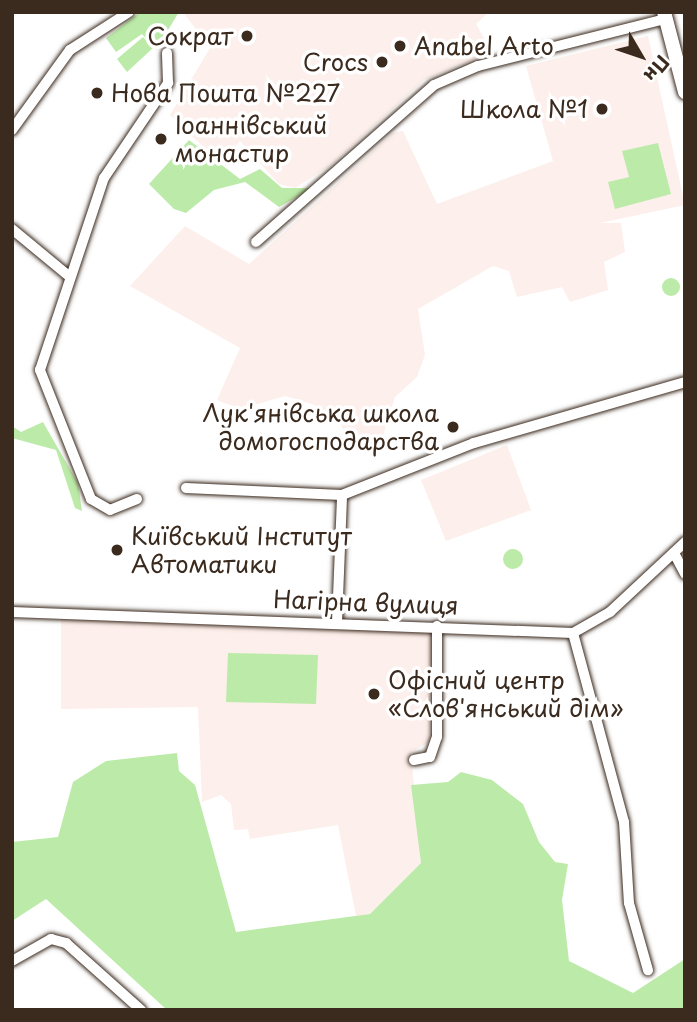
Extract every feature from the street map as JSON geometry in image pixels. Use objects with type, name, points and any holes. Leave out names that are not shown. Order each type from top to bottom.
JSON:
[{"type":"street","points":[[12,130],[70,50],[129,12]]},
{"type":"street","points":[[256,243],[434,85],[478,66],[664,15],[685,92]]},
{"type":"street","points":[[137,499],[110,510],[91,499],[44,389],[45,344],[114,156],[168,83],[167,53]]},
{"type":"street","points":[[12,229],[69,277]]},
{"type":"street","points":[[186,488],[342,495],[474,443],[685,382]]},
{"type":"street","points":[[337,622],[342,495]]},
{"type":"street","points":[[648,970],[629,903],[624,822],[573,633],[610,612],[685,542]]},
{"type":"street","points":[[674,553],[685,574]]},
{"type":"street","name":"Нагірна вулиця","points":[[12,612],[437,625],[573,633]]},
{"type":"street","points":[[414,760],[430,757],[437,737],[437,625]]},
{"type":"street","points":[[12,961],[51,939],[66,943],[141,1010]]},
{"type":"shaded area","points":[[183,12],[489,12],[476,24],[492,52],[424,80],[330,166],[295,188],[279,184],[240,141],[220,163],[170,115],[210,48]]},
{"type":"shaded area","points":[[648,36],[685,205],[600,223],[621,223],[625,252],[604,262],[608,290],[570,302],[562,287],[517,297],[509,271],[493,266],[418,309],[425,355],[417,377],[395,397],[383,435],[371,450],[357,452],[336,417],[312,404],[285,396],[240,409],[217,400],[240,348],[130,286],[185,226],[249,264],[393,133],[403,131],[437,204],[553,161],[526,66]]},
{"type":"shaded area","points":[[507,445],[531,510],[446,541],[421,480]]},
{"type":"shaded area","points":[[61,618],[432,632],[429,742],[411,752],[421,863],[370,914],[356,916],[338,825],[250,839],[248,829],[234,830],[231,804],[221,795],[202,802],[198,707],[61,709]]},
{"type":"green space","points":[[140,12],[179,12],[156,50],[142,34],[116,52],[106,38]]},
{"type":"green space","points":[[143,37],[153,48],[127,72],[117,59]]},
{"type":"green space","points":[[189,140],[240,179],[260,169],[282,188],[313,188],[279,207],[245,182],[214,190],[186,213],[174,209],[149,184]]},
{"type":"green space","points":[[658,143],[671,194],[615,209],[608,182],[629,177],[622,151]]},
{"type":"green space","points":[[667,278],[675,278],[680,287],[678,294],[667,296],[662,291],[662,283]]},
{"type":"green space","points":[[43,422],[78,483],[82,511],[75,508],[56,450],[12,438],[12,426],[21,432]]},
{"type":"green space","points":[[509,549],[517,549],[523,559],[517,569],[509,569],[503,563],[503,555]]},
{"type":"green space","points":[[228,653],[318,655],[316,704],[226,702]]},
{"type":"green space","points":[[177,753],[179,771],[195,785],[236,932],[370,914],[421,863],[411,785],[448,782],[461,772],[492,780],[523,804],[539,842],[555,862],[568,864],[562,900],[569,961],[633,993],[685,959],[685,1010],[167,1010],[46,899],[12,921],[12,842],[58,837],[73,782],[106,761]]},
{"type":"place","name":"Сократ","points":[[247,36]]},
{"type":"place","name":"Anabel Arto","points":[[400,46]]},
{"type":"place","name":"Crocs","points":[[382,62]]},
{"type":"place","name":"Нова Пошта №227","points":[[97,93]]},
{"type":"place","name":"Школа №1","points":[[602,109]]},
{"type":"place","name":"Іоаннівський монастир","points":[[161,139]]},
{"type":"place","name":"Лук'янівська школа домогосподарства","points":[[453,427]]},
{"type":"place","name":"Київський Інститут Автоматики","points":[[117,550]]},
{"type":"place","name":"Офісний центр «Слов'янський дім»","points":[[374,694]]}]
